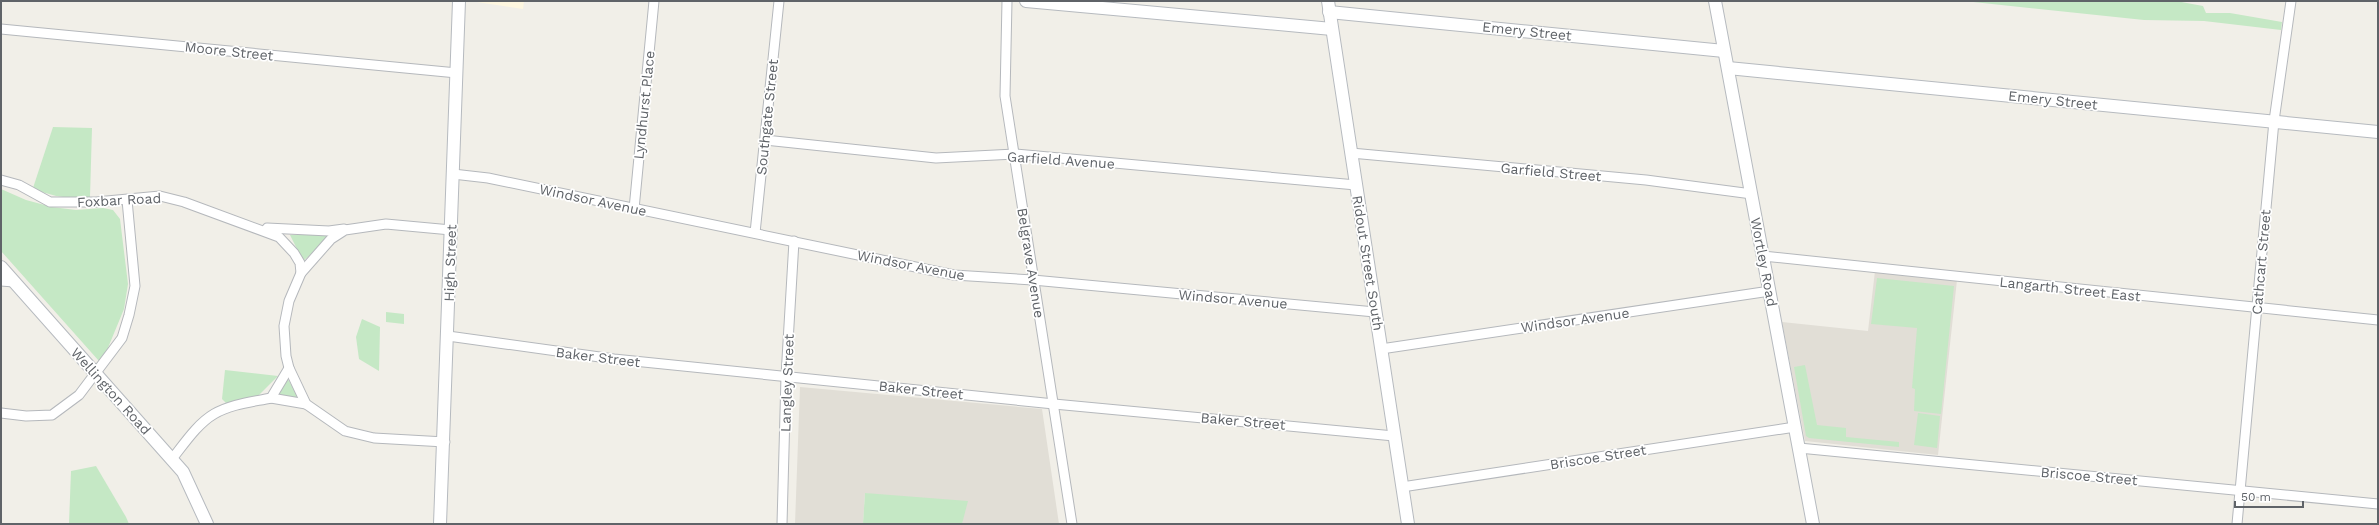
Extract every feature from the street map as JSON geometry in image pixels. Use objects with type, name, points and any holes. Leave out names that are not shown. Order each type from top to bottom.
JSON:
[{"type":"street","name":"High Street","points":[[440,524],[445,442],[459,1]]},
{"type":"street","name":"Lyndhurst Place","points":[[634,209],[654,1]]},
{"type":"street","name":"Southgate Street","points":[[755,233],[779,1]]},
{"type":"street","name":"Belgrave Avenue","points":[[1007,1],[1005,96],[1072,524]]},
{"type":"street","points":[[1026,1],[1332,29]]},
{"type":"street","name":"Wortley Road","points":[[1715,1],[1813,524]]},
{"type":"street","name":"Cathcart Street","points":[[2237,524],[2274,121],[2291,1]]},
{"type":"street","name":"Ridout Street South","points":[[1328,7],[1408,524]]},
{"type":"street","name":"Emery Street","points":[[1328,7],[1724,51]]},
{"type":"street","name":"Moore Street","points":[[1,29],[456,73]]},
{"type":"street","name":"Emery Street","points":[[1728,68],[2378,132]]},
{"type":"street","name":"Garfield Avenue","points":[[765,140],[936,158],[1015,154],[1356,185]]},
{"type":"street","name":"Garfield Street","points":[[1351,154],[1646,180],[1752,194]]},
{"type":"street","name":"Windsor Avenue","points":[[453,174],[488,178],[954,275],[1033,280],[1375,312]]},
{"type":"street","name":"Foxbar Road","points":[[1,180],[19,185],[50,202],[70,203],[127,200],[160,196],[184,202],[261,228],[279,237],[287,244],[300,263],[301,273]]},
{"type":"street","points":[[1,413],[26,416],[52,415],[79,395],[122,338],[129,315],[134,286],[127,200]]},
{"type":"street","points":[[306,404],[289,368],[286,356],[284,326],[289,301],[301,273],[331,238],[345,230],[386,224],[451,230]]},
{"type":"street","name":"Foxbar Road","points":[[261,228],[329,231],[365,226]]},
{"type":"street","name":"Langley Street","points":[[782,524],[786,376],[794,242]]},
{"type":"street","name":"Langarth Street East","points":[[1763,256],[2257,309],[2378,320]]},
{"type":"street","name":"Wellington Road","points":[[1,267],[172,458],[183,472],[207,524]]},
{"type":"street","points":[[1,281],[14,282]]},
{"type":"street","name":"Windsor Avenue","points":[[1381,349],[1770,291]]},
{"type":"street","name":"Baker Street","points":[[448,336],[614,359],[1054,404],[1394,436]]},
{"type":"street","points":[[270,398],[289,368]]},
{"type":"street","points":[[172,458],[192,434],[213,414],[235,406],[270,398],[306,404],[345,431],[374,438],[445,442]]},
{"type":"street","name":"Briscoe Street","points":[[1402,486],[1795,427]]},
{"type":"street","name":"Briscoe Street","points":[[1799,448],[2378,504]]},
{"type":"shaded area","points":[[470,1],[524,1],[523,9]]},
{"type":"shaded area","points":[[1875,271],[1957,280],[1938,455],[1805,441],[1782,322],[1868,331]]},
{"type":"shaded area","points":[[800,387],[1042,409],[1059,524],[962,524],[963,513],[865,493],[863,524],[795,524]]},
{"type":"green space","points":[[1964,1],[2176,1],[2203,6],[2206,13],[2230,13],[2282,22],[2281,30],[2204,21],[2144,20]]},
{"type":"green space","points":[[53,127],[92,128],[90,197],[61,197],[33,188]]},
{"type":"green space","points":[[1,189],[26,200],[52,207],[76,210],[103,208],[113,210],[120,219],[128,284],[124,309],[105,355],[99,361],[1,251]]},
{"type":"green space","points":[[290,235],[328,235],[331,236],[303,261]]},
{"type":"green space","points":[[1877,278],[1954,286],[1941,414],[1914,411],[1915,389],[1912,388],[1917,328],[1871,324]]},
{"type":"green space","points":[[386,312],[404,314],[404,324],[386,322]]},
{"type":"green space","points":[[362,319],[380,327],[379,371],[359,359],[356,337]]},
{"type":"green space","points":[[1805,365],[1817,425],[1846,428],[1846,437],[1899,442],[1899,447],[1809,438],[1806,436],[1794,367]]},
{"type":"green space","points":[[225,370],[278,376],[258,396],[226,403],[222,399]]},
{"type":"green space","points":[[288,379],[298,398],[277,395]]},
{"type":"green space","points":[[1918,413],[1940,416],[1937,448],[1914,445]]},
{"type":"green space","points":[[96,466],[129,524],[69,524],[71,471]]},
{"type":"green space","points":[[865,493],[968,501],[962,524],[863,524]]}]
